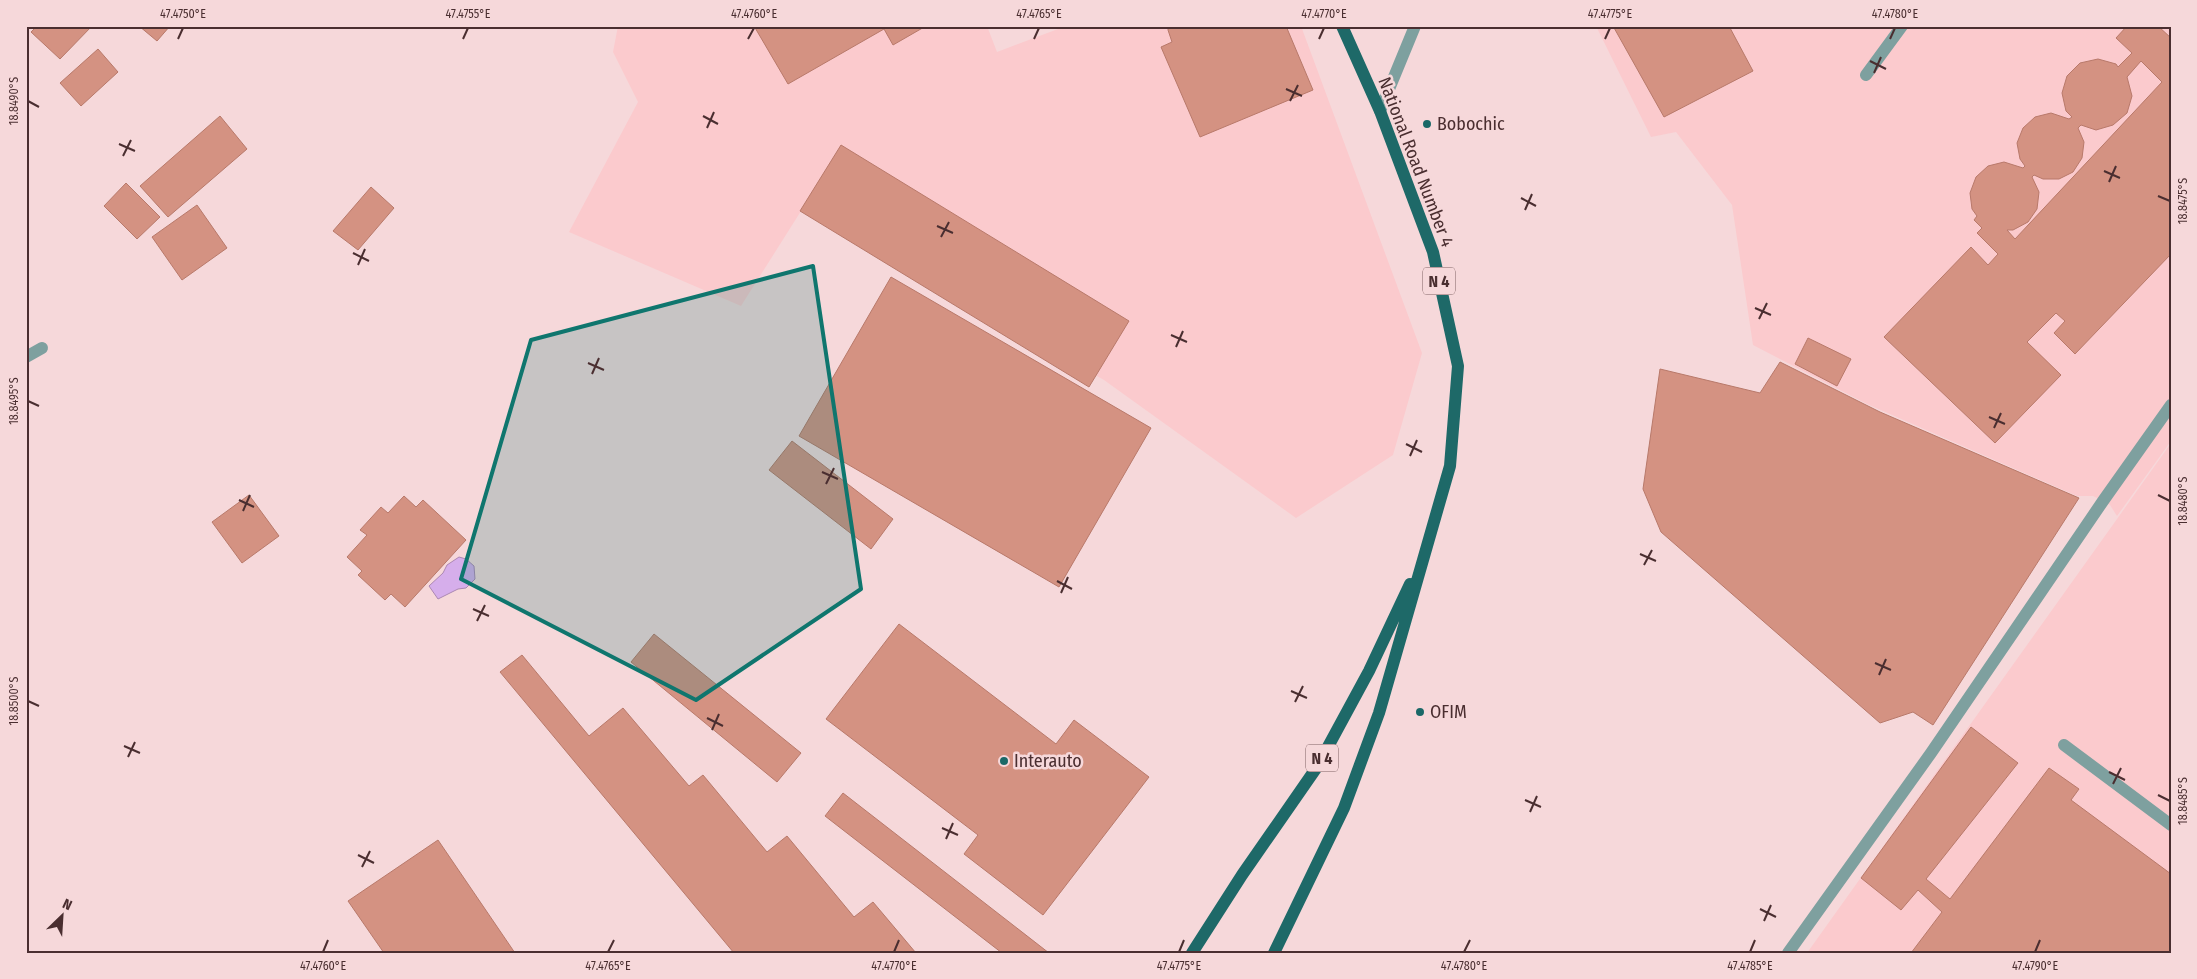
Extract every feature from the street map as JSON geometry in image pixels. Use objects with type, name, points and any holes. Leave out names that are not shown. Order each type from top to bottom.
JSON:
[{"type":"main road","name":"National Road Number 4","points":[[1342,26],[1380,111],[1433,252],[1458,366],[1450,466],[1426,548]]},
{"type":"main road","name":"N 4","points":[[1192,953],[1242,875],[1316,767],[1369,671],[1426,548]]},
{"type":"main road","name":"N 4","points":[[1274,953],[1344,808],[1379,713],[1426,548]]},
{"type":"street","points":[[1380,111],[1415,26]]},
{"type":"street","points":[[1866,75],[1902,26]]},
{"type":"street","points":[[26,357],[42,348]]},
{"type":"street","points":[[1788,953],[1931,753],[2171,405]]},
{"type":"street","points":[[2064,745],[2171,825]]},
{"type":"highlighted area","points":[[813,266],[861,589],[696,700],[461,579],[531,340]]},
{"type":"shaded area","points":[[618,26],[987,26],[997,52],[1066,26],[1301,26],[1422,353],[1393,455],[1296,518],[1104,380],[801,211],[741,306],[569,232],[638,102],[613,52]]},
{"type":"shaded area","points":[[1596,26],[2171,26],[2171,441],[2117,516],[2110,505],[2093,496],[2077,496],[1867,404],[1753,345],[1732,205],[1676,132],[1651,137]]},
{"type":"shaded area","points":[[2171,443],[2171,953],[1807,953],[2117,519]]},
{"type":"shaded area","points":[[459,557],[466,559],[474,566],[475,579],[466,588],[458,589],[438,599],[429,586],[443,573],[447,565]]},
{"type":"building","points":[[37,26],[92,26],[60,59],[31,32]]},
{"type":"building","points":[[139,26],[170,26],[157,41]]},
{"type":"building","points":[[754,26],[926,26],[893,45],[884,29],[788,84]]},
{"type":"building","points":[[1168,26],[1286,26],[1313,90],[1200,137],[1161,47],[1172,42]]},
{"type":"building","points":[[1613,26],[1729,26],[1753,71],[1664,117]]},
{"type":"building","points":[[2127,26],[2158,26],[2171,38],[2171,254],[2075,354],[2054,333],[2065,321],[2056,313],[2027,342],[2061,375],[1995,443],[1884,337],[1971,247],[1988,265],[1998,254],[1977,233],[1982,228],[1974,220],[1977,216],[1972,209],[1970,193],[1976,177],[1988,166],[2004,162],[2023,168],[2025,166],[2020,159],[2017,143],[2023,128],[2035,117],[2051,113],[2069,119],[2072,117],[2066,111],[2062,93],[2067,76],[2080,63],[2098,59],[2116,64],[2118,67],[2132,53],[2116,38]],"holes":[[[2141,61],[2162,82],[2015,239],[2007,230],[2013,230],[2028,222],[2037,209],[2039,192],[2032,177],[2034,175],[2043,179],[2059,179],[2073,172],[2082,158],[2084,142],[2078,128],[2081,125],[2096,130],[2113,125],[2127,113],[2132,96],[2127,77]]]},
{"type":"building","points":[[98,49],[118,72],[81,106],[60,83]]},
{"type":"building","points":[[220,116],[247,149],[168,217],[140,186]]},
{"type":"building","points":[[841,145],[1129,321],[1089,387],[800,211]]},
{"type":"building","points":[[126,183],[160,217],[137,239],[104,206]]},
{"type":"building","points":[[371,187],[394,208],[358,250],[333,231]]},
{"type":"building","points":[[197,205],[227,248],[182,280],[152,237]]},
{"type":"building","points":[[891,277],[1151,428],[1059,587],[799,436]]},
{"type":"building","points":[[1808,338],[1851,359],[1837,386],[1795,364]]},
{"type":"building","points":[[1780,362],[1880,412],[2079,498],[1933,725],[1913,712],[1880,723],[1661,532],[1643,489],[1660,369],[1760,393]]},
{"type":"building","points":[[792,441],[893,519],[871,549],[769,470]]},
{"type":"building","points":[[249,495],[279,536],[242,563],[212,522]]},
{"type":"building","points":[[404,496],[416,507],[423,500],[466,540],[405,607],[391,594],[385,600],[358,575],[362,571],[347,557],[367,535],[360,530],[381,507],[388,513]]},
{"type":"building","name":"Interauto","points":[[899,624],[1056,744],[1074,720],[1149,777],[1043,915],[964,854],[978,835],[826,719]]},
{"type":"building","points":[[654,634],[801,753],[777,782],[631,662]]},
{"type":"building","points":[[522,655],[589,736],[623,708],[689,786],[703,775],[767,852],[787,836],[854,917],[873,902],[916,953],[734,953],[500,672]]},
{"type":"building","points":[[1971,727],[2018,763],[1926,879],[1950,899],[2049,768],[2079,789],[2071,800],[2171,874],[2171,953],[1911,953],[1942,912],[1918,890],[1901,910],[1861,878]]},
{"type":"building","points":[[843,793],[1049,953],[1002,953],[825,816]]},
{"type":"building","points":[[438,840],[515,953],[384,953],[348,901]]},
{"type":"place","name":"Bobochic","points":[[1427,124]]},
{"type":"place","name":"OFIM","points":[[1420,712]]},
{"type":"place","name":"Interauto","points":[[1004,761]]}]
